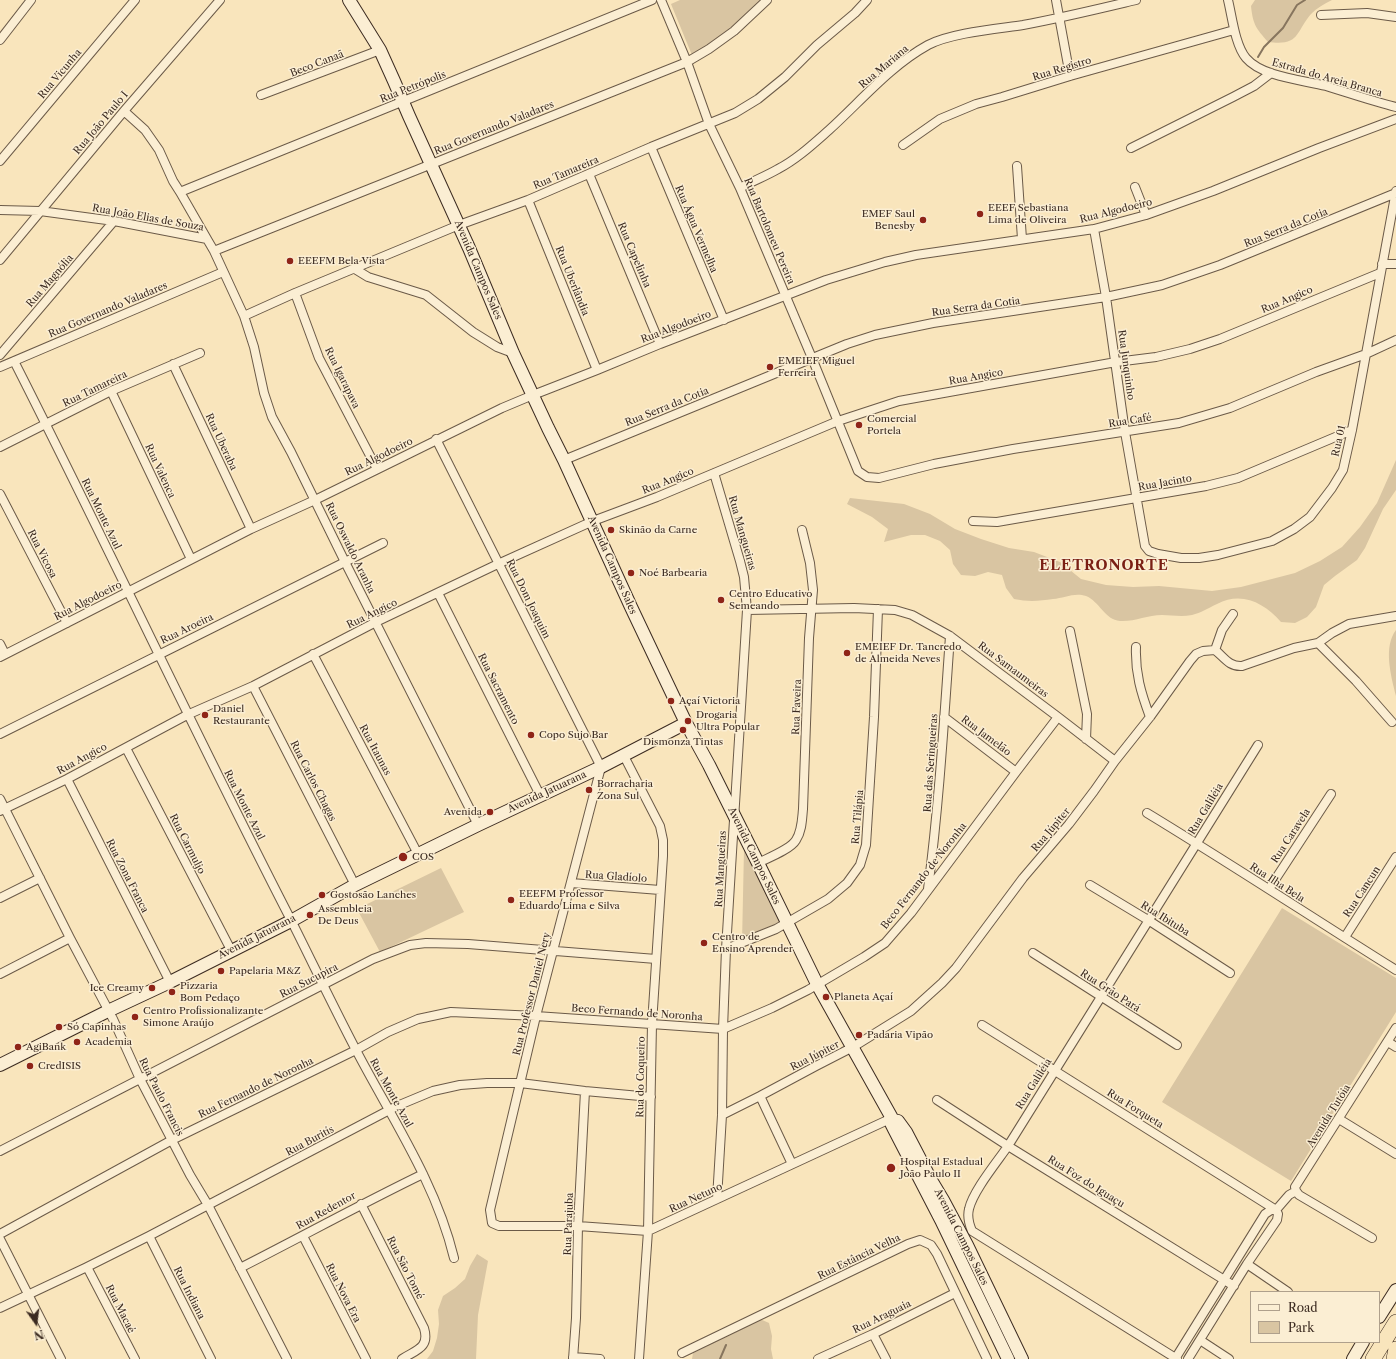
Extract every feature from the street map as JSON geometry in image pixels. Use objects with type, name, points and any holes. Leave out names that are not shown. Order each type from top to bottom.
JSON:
[{"type":"highway","points":[[1377,1358],[1396,1322]]},
{"type":"highway","points":[[1377,1358],[1396,1340]]},
{"type":"highway","points":[[1394,1359],[1396,1349]]},
{"type":"street","points":[[0,40],[31,0]]},
{"type":"street","name":"Rua Vicunha","points":[[0,161],[135,0]]},
{"type":"street","name":"Rua João Paulo I","points":[[0,260],[124,111],[220,0]]},
{"type":"street","name":"Avenida Campos Sales","points":[[349,0],[380,50],[513,353],[686,723],[709,765],[817,984],[892,1119],[898,1121],[906,1132],[948,1221],[1008,1359]]},
{"type":"street","name":"Rua Petrópolis","points":[[180,192],[652,0]]},
{"type":"street","name":"Rua Bartolomeu Pereira","points":[[661,0],[709,124],[740,188],[858,471]]},
{"type":"street","name":"Rua Governando Valadares","points":[[214,251],[686,62],[709,49],[734,31],[767,0]]},
{"type":"street","name":"Rua Tamareira","points":[[244,316],[295,293],[458,225],[528,200],[651,147],[735,113],[758,99],[785,77],[818,45],[855,13],[867,0]]},
{"type":"street","points":[[1056,0],[1070,76]]},
{"type":"street","name":"Rua Mariana","points":[[740,188],[794,159],[830,129],[895,68],[929,45],[948,38],[1059,18],[1136,0]]},
{"type":"street","name":"Estrada do Areia Branca","points":[[1228,0],[1234,30],[1243,53],[1246,58],[1259,68],[1271,73],[1326,86],[1396,107]]},
{"type":"street","points":[[1321,16],[1366,13],[1396,17]]},
{"type":"street","name":"Rua Registro","points":[[903,145],[940,119],[976,104],[1234,30]]},
{"type":"street","name":"Beco Canaã","points":[[261,95],[380,50]]},
{"type":"street","points":[[1131,148],[1233,98],[1254,86],[1271,73]]},
{"type":"street","points":[[124,111],[144,130],[159,150],[173,181],[207,239]]},
{"type":"street","name":"Rua Algodoeiro","points":[[3,655],[251,529],[533,394],[598,370],[785,295],[826,280],[884,262],[916,255],[1094,229],[1146,215],[1213,191],[1319,148],[1396,119]]},
{"type":"street","name":"Rua Água Vermelha","points":[[651,147],[724,320]]},
{"type":"street","points":[[1017,166],[1022,239]]},
{"type":"street","name":"Rua Capelinha","points":[[590,174],[660,344]]},
{"type":"street","points":[[1135,187],[1146,215]]},
{"type":"street","name":"Rua 01","points":[[1147,550],[1181,558],[1199,558],[1272,541],[1294,529],[1310,516],[1332,488],[1343,470],[1352,430],[1396,192]]},
{"type":"street","name":"Rua Serra da Cotia","points":[[564,460],[847,344],[875,335],[933,323],[1106,297],[1162,285],[1220,265],[1396,192]]},
{"type":"street","name":"Rua Uberlândia","points":[[528,200],[598,370]]},
{"type":"street","name":"Rua João Elias de Souza","points":[[0,210],[40,211],[114,221],[207,239],[244,316]]},
{"type":"street","name":"Rua Magnólia","points":[[0,355],[114,221]]},
{"type":"street","name":"Rua Junquinho","points":[[1094,229],[1116,362],[1125,432],[1144,543],[1147,550]]},
{"type":"street","points":[[1382,264],[1396,264]]},
{"type":"street","points":[[355,269],[368,277],[426,295],[472,332],[497,347],[513,353]]},
{"type":"street","name":"Rua Governando Valadares","points":[[0,368],[223,272]]},
{"type":"street","name":"Rua Angico","points":[[2,810],[67,779],[187,715],[253,686],[376,622],[500,563],[592,521],[714,473],[838,421],[899,401],[1116,362],[1156,357],[1190,349],[1220,339],[1380,273]]},
{"type":"street","name":"Rua Igarapava","points":[[295,293],[320,358],[377,469]]},
{"type":"street","name":"Rua Oswaldo Aranha","points":[[244,316],[254,347],[257,366],[267,405],[344,562],[376,622],[478,825]]},
{"type":"street","name":"Rua Café","points":[[858,471],[867,477],[879,478],[934,464],[1013,449],[1125,432],[1179,422],[1230,408],[1316,372],[1366,354],[1396,340]]},
{"type":"street","name":"Rua Tamareira","points":[[0,447],[111,391],[200,353]]},
{"type":"street","name":"Rua Monte Azul","points":[[14,361],[159,654],[187,715],[356,1050],[390,1110],[423,1174],[447,1231],[454,1258]]},
{"type":"street","name":"Rua Uberaba","points":[[173,364],[251,529]]},
{"type":"street","name":"Rua Valenca","points":[[111,391],[191,560]]},
{"type":"street","name":"Rua Jacinto","points":[[973,521],[997,522],[1206,486],[1238,478],[1352,430]]},
{"type":"street","name":"Rua Dom Joaquim","points":[[436,440],[500,563],[601,767]]},
{"type":"street","name":"Rua Mangueiras","points":[[714,473],[744,577],[747,610],[726,949],[722,1115],[717,1199]]},
{"type":"street","name":"Rua Vicosa","points":[[0,494],[67,623]]},
{"type":"street","name":"Rua Faveira","points":[[758,863],[791,846],[796,841],[800,829],[803,809],[809,638],[813,590],[812,577],[802,530]]},
{"type":"street","name":"Rua Aroeira","points":[[0,734],[383,543]]},
{"type":"street","name":"Rua Sacramento","points":[[438,592],[540,795]]},
{"type":"street","name":"Rua Samaumeiras","points":[[747,610],[812,608],[878,609],[894,610],[912,615],[950,636],[1114,761]]},
{"type":"street","name":"Rua Tilápia","points":[[726,949],[758,937],[828,899],[847,883],[860,865],[866,845],[874,717],[878,609]]},
{"type":"street","points":[[1233,614],[1222,630],[1215,650],[1229,663],[1237,667],[1249,665],[1294,648],[1318,643],[1332,633],[1349,624],[1396,616]]},
{"type":"street","points":[[1070,631],[1087,714],[1086,739]]},
{"type":"street","name":"Rua das Seringueiras","points":[[928,890],[934,845],[950,636]]},
{"type":"street","points":[[1318,643],[1356,681],[1392,722]]},
{"type":"street","points":[[0,644],[3,655]]},
{"type":"street","points":[[1136,647],[1136,674],[1142,698],[1150,717]]},
{"type":"street","name":"Rua Júpiter","points":[[722,1115],[853,1047],[912,1011],[951,973],[1023,878],[1069,824],[1114,761],[1150,717],[1190,661],[1196,654],[1203,651],[1215,650]]},
{"type":"street","name":"Rua Itaunas","points":[[313,654],[418,854]]},
{"type":"street","name":"Rua Carlos Chagas","points":[[253,686],[356,885]]},
{"type":"street","name":"Rua Jamelão","points":[[944,717],[1016,772]]},
{"type":"street","name":"Beco Fernando de Noronha","points":[[536,1016],[723,1029],[772,1008],[808,990],[864,957],[884,943],[911,913],[1058,717]]},
{"type":"street","name":"Avenida Jatuarana","points":[[0,1065],[291,921],[356,885],[418,854],[624,756],[686,723]]},
{"type":"street","name":"Rua Galiléia","points":[[1176,1359],[972,1231],[968,1216],[971,1202],[978,1190],[1008,1146],[1258,745]]},
{"type":"street","name":"Rua Carmuljo","points":[[126,748],[231,950]]},
{"type":"street","name":"Rua do Coqueiro","points":[[624,756],[660,826],[663,840],[652,1024],[648,1231],[639,1359]]},
{"type":"street","name":"Rua Professor Daniel Nery","points":[[494,1225],[491,1220],[490,1210],[536,1016],[601,767]]},
{"type":"street","name":"Rua Zona Franca","points":[[67,779],[170,982]]},
{"type":"street","name":"Rua Caravela","points":[[1269,889],[1331,794]]},
{"type":"street","name":"Rua Paulo Francis","points":[[0,799],[2,810],[40,878],[108,1011],[140,1079],[190,1175],[208,1205],[287,1359]]},
{"type":"street","name":"Rua Ilha Bela","points":[[1146,813],[1396,970]]},
{"type":"street","name":"Rua Cancun","points":[[1345,937],[1396,857]]},
{"type":"street","points":[[0,898],[40,878]]},
{"type":"street","name":"Rua Gladíolo","points":[[571,883],[660,890]]},
{"type":"street","name":"Rua Ibituba","points":[[1090,885],[1148,920],[1230,973]]},
{"type":"street","points":[[0,974],[70,938]]},
{"type":"street","name":"Rua Sucupira","points":[[0,1151],[378,957],[410,945],[426,943],[468,944],[656,959]]},
{"type":"street","name":"Rua Grão Pará","points":[[1033,953],[1177,1045]]},
{"type":"street","name":"Rua Fernando de Noronha","points":[[0,1234],[172,1140],[408,1023],[418,1019],[451,1012],[536,1016]]},
{"type":"street","name":"Rua Forqueta","points":[[982,1025],[1276,1210]]},
{"type":"street","name":"Avenida Tutóia","points":[[1176,1359],[1265,1214],[1271,1210],[1276,1210],[1289,1195],[1296,1191],[1296,1187],[1396,1028]]},
{"type":"street","points":[[1388,1042],[1396,1047]]},
{"type":"street","name":"Rua Buritís","points":[[0,1308],[149,1236],[422,1094],[472,1084],[520,1083],[651,1097]]},
{"type":"street","name":"Rua Parajuba","points":[[585,1091],[578,1226],[576,1318],[573,1358],[600,1359]]},
{"type":"street","points":[[760,1096],[792,1164]]},
{"type":"street","name":"Rua Foz do Iguaçu","points":[[938,1100],[1008,1146],[1234,1286]]},
{"type":"street","name":"Rua Netuno","points":[[494,1225],[578,1226],[648,1231],[892,1119]]},
{"type":"street","points":[[1339,1119],[1396,1154]]},
{"type":"street","name":"Rua Redentor","points":[[240,1268],[361,1204],[423,1174]]},
{"type":"street","points":[[1296,1191],[1299,1195],[1372,1238]]},
{"type":"street","name":"Rua São Tomé","points":[[361,1204],[424,1328],[426,1335],[425,1343],[421,1348],[402,1359]]},
{"type":"street","name":"Avenida Tutóia","points":[[1188,1359],[1247,1264],[1277,1220],[1278,1214],[1276,1210]]},
{"type":"street","name":"Avenida Campos Sales","points":[[948,1221],[1022,1359]]},
{"type":"street","name":"Rua Indiana","points":[[149,1236],[211,1359]]},
{"type":"street","name":"Rua Nova Era","points":[[303,1236],[366,1359]]},
{"type":"street","points":[[0,1239],[58,1358]]},
{"type":"street","name":"Rua Estância Velha","points":[[682,1353],[916,1240],[925,1241],[931,1245],[987,1359]]},
{"type":"street","points":[[1247,1264],[1287,1291]]},
{"type":"street","name":"Rua Macaé","points":[[87,1267],[135,1359]]},
{"type":"street","points":[[1380,1315],[1396,1290]]},
{"type":"street","name":"Rua Araguaia","points":[[818,1359],[873,1334],[955,1293]]},
{"type":"street","points":[[873,1334],[886,1359]]},
{"type":"street","points":[[1200,1340],[1230,1359]]},
{"type":"street","points":[[1353,1359],[1362,1343]]},
{"type":"green space","points":[[680,0],[767,0],[694,60],[671,4]]},
{"type":"green space","points":[[1255,0],[1332,0],[1311,14],[1296,37],[1286,42],[1278,43],[1268,42],[1256,26],[1251,6]]},
{"type":"green space","points":[[1396,460],[1396,490],[1383,509],[1365,548],[1357,560],[1324,585],[1316,607],[1307,617],[1295,623],[1281,622],[1267,609],[1252,601],[1244,599],[1226,600],[1192,615],[1156,615],[1120,621],[1115,620],[1106,614],[1091,598],[1082,595],[1039,601],[1014,599],[1006,588],[1002,575],[988,572],[975,576],[961,575],[953,564],[950,550],[940,541],[925,535],[911,535],[884,542],[888,529],[872,517],[847,504],[850,498],[904,504],[930,514],[955,529],[981,539],[1009,548],[1034,552],[1060,562],[1081,579],[1106,585],[1133,587],[1159,586],[1212,591],[1241,587],[1295,573],[1320,561],[1342,547],[1360,527],[1377,503]]},
{"type":"green space","points":[[1396,630],[1396,696],[1390,671],[1389,653],[1392,637]]},
{"type":"green space","points":[[744,849],[783,922],[742,943]]},
{"type":"green space","points":[[441,868],[464,912],[380,952],[357,909]]},
{"type":"green space","points":[[1282,908],[1396,978],[1396,1012],[1291,1181],[1162,1102]]},
{"type":"green space","points":[[477,1254],[488,1261],[478,1315],[476,1359],[427,1359],[433,1351],[437,1338],[439,1324],[438,1310],[443,1296],[465,1279]]},
{"type":"green space","points":[[760,1319],[769,1323],[772,1336],[771,1349],[773,1359],[692,1359],[693,1353]]},
{"type":"waterway","points":[[1258,57],[1264,47],[1283,28],[1297,5],[1305,0]]},
{"type":"waterway","points":[[720,1359],[726,1345]]},
{"type":"place","name":"EEEF Sebastiana Lima de Oliveira","points":[[980,214]]},
{"type":"place","name":"EMEF Saul Benesby","points":[[923,220]]},
{"type":"place","name":"EEEFM Bela Vista","points":[[290,261]]},
{"type":"place","name":"EMEIEF Miguel Ferreira","points":[[770,367]]},
{"type":"place","name":"Comercial Portela","points":[[859,425]]},
{"type":"place","name":"Skinão da Carne","points":[[611,530]]},
{"type":"place","name":"Noé Barbearia","points":[[631,573]]},
{"type":"place","name":"Centro Educativo Semeando","points":[[721,600]]},
{"type":"place","name":"EMEIEF Dr. Tancredo de Almeida Neves","points":[[847,653]]},
{"type":"place","name":"Açaí Victoria","points":[[671,701]]},
{"type":"place","name":"Daniel Restaurante","points":[[205,715]]},
{"type":"place","name":"Drogaria Ultra Popular","points":[[688,721]]},
{"type":"place","name":"Dismonza Tintas","points":[[683,730]]},
{"type":"place","name":"Copo Sujo Bar","points":[[531,735]]},
{"type":"place","name":"Borracharia Zona Sul","points":[[589,790]]},
{"type":"place","name":"Avenida","points":[[490,812]]},
{"type":"place","name":"COS","points":[[403,857]]},
{"type":"place","name":"Gostosão Lanches","points":[[322,895]]},
{"type":"place","name":"EEEFM Professor Eduardo Lima e Silva","points":[[511,900]]},
{"type":"place","name":"Assembleia De Deus","points":[[310,915]]},
{"type":"place","name":"Centro de Ensino Aprender","points":[[704,943]]},
{"type":"place","name":"Papelaria M&Z","points":[[221,971]]},
{"type":"place","name":"Ice Creamy","points":[[152,988]]},
{"type":"place","name":"Pizzaria Bom Pedaço","points":[[172,992]]},
{"type":"place","name":"Planeta Açaí","points":[[826,997]]},
{"type":"place","name":"Centro Profissionalizante Simone Araújo","points":[[135,1017]]},
{"type":"place","name":"Só Capinhas","points":[[59,1027]]},
{"type":"place","name":"Padaria Vipão","points":[[859,1035]]},
{"type":"place","name":"Academia","points":[[77,1042]]},
{"type":"place","name":"AgiBank","points":[[18,1047]]},
{"type":"place","name":"CredISIS","points":[[30,1066]]},
{"type":"place","name":"Hospital Estadual João Paulo II","points":[[891,1168]]},
{"type":"district","name":"ELETRONORTE","points":[[1104,566]]}]
